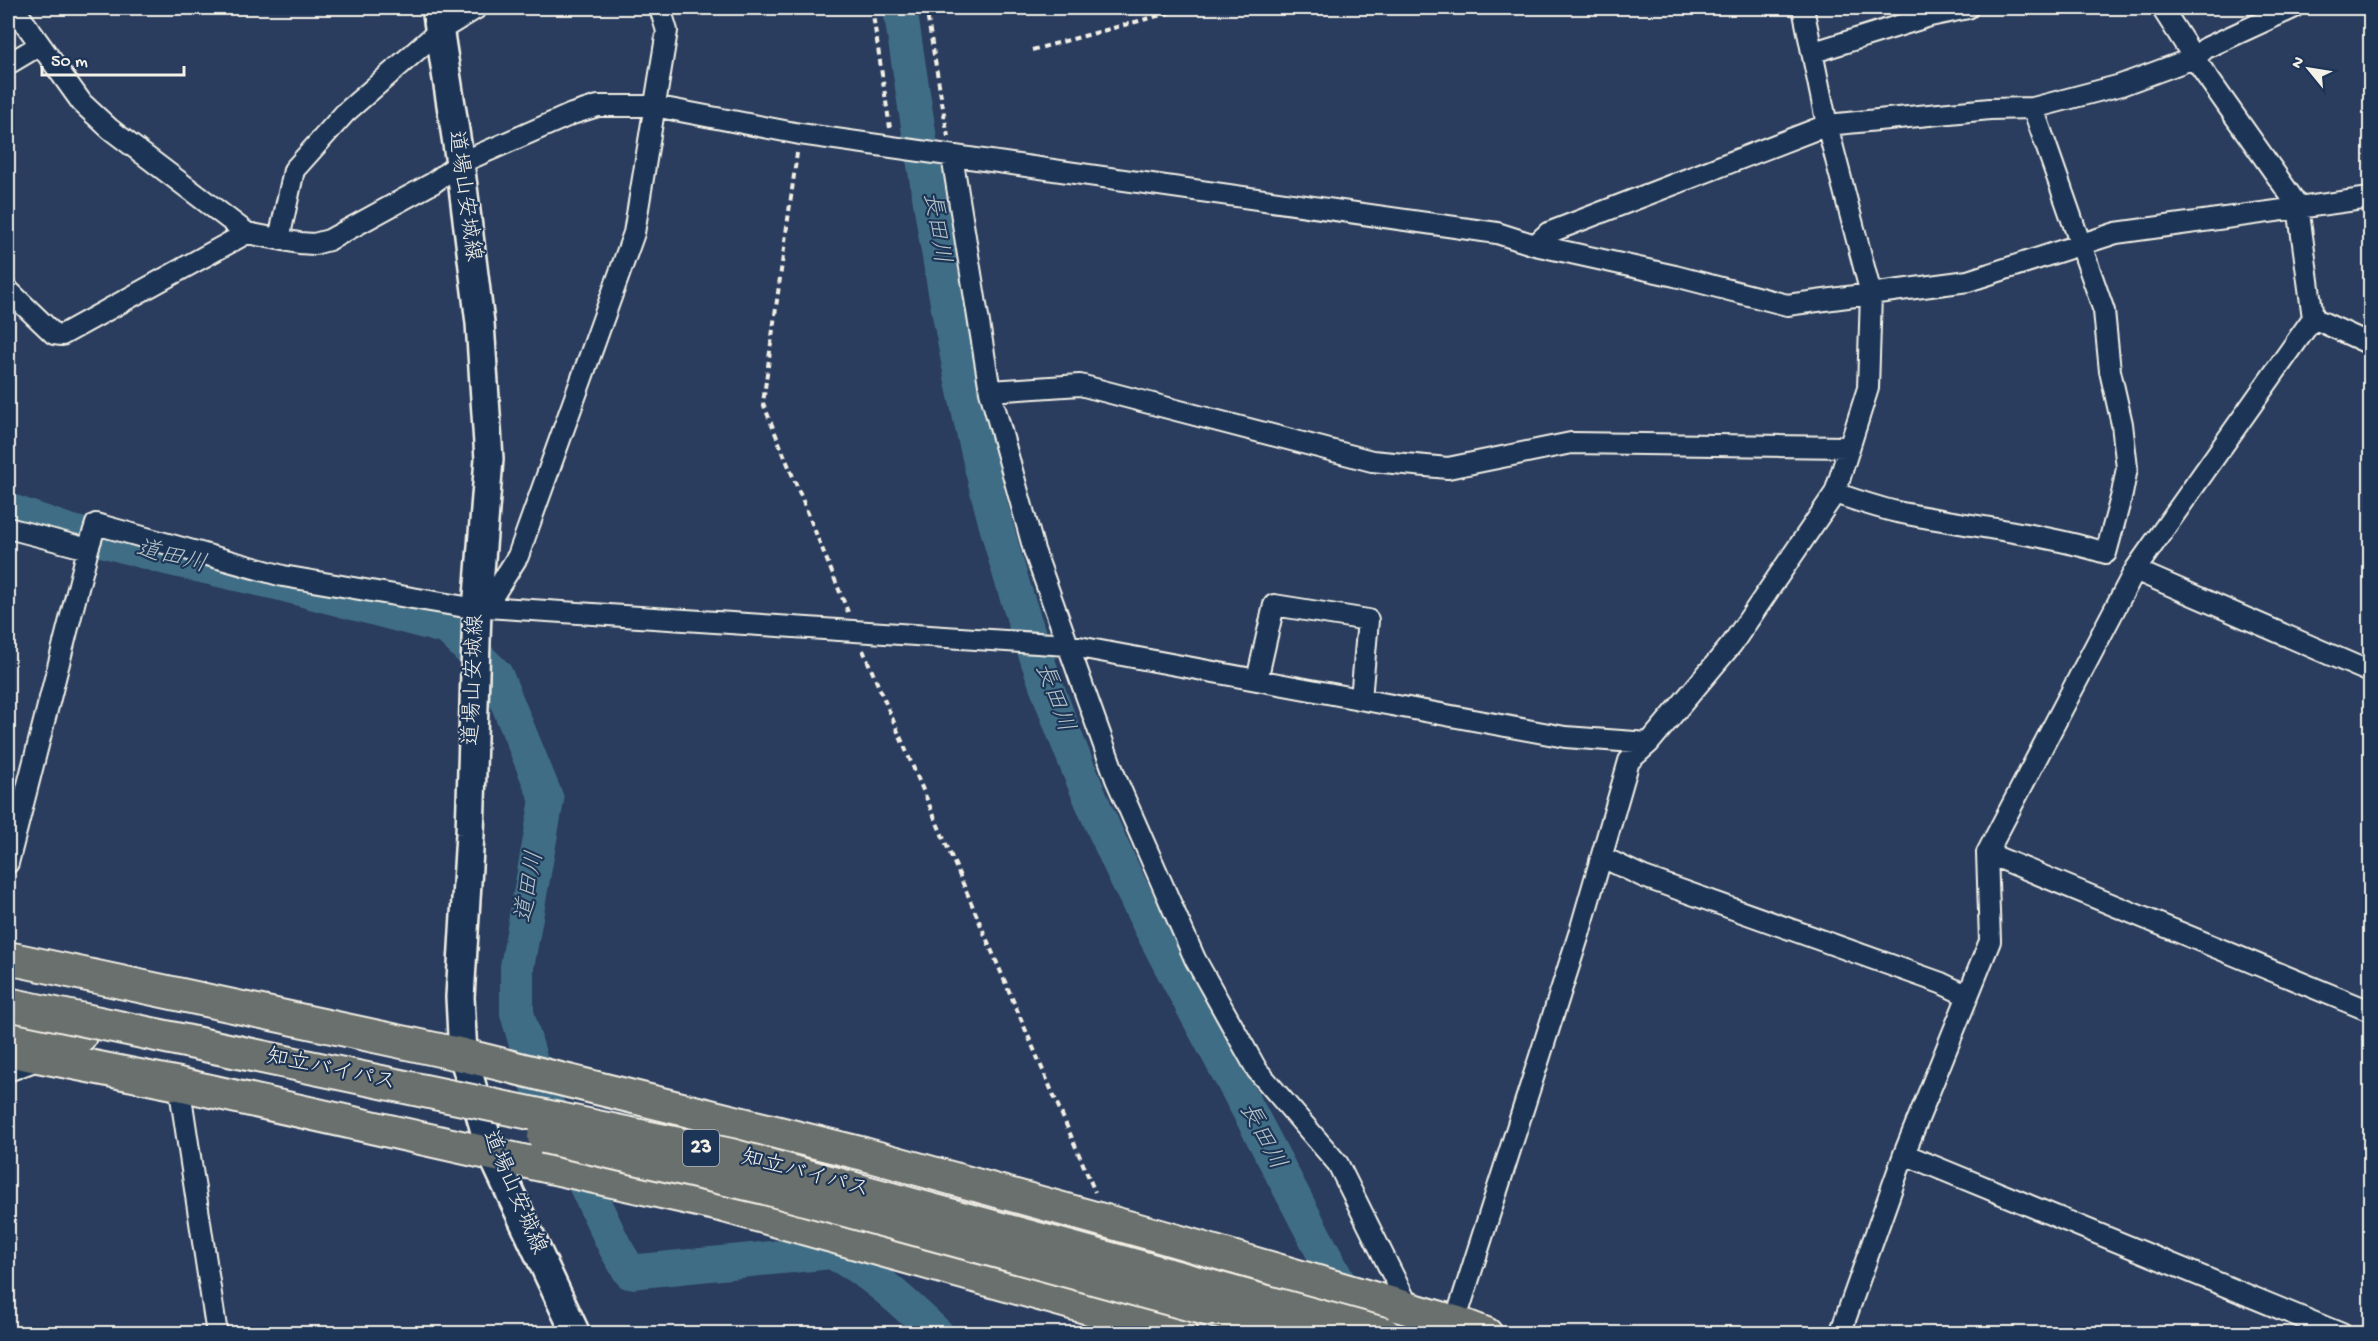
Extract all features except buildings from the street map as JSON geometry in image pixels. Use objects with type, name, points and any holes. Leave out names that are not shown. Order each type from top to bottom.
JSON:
[{"type":"highway","name":"23","points":[[8,958],[463,1055],[864,1154],[1368,1296],[1416,1321],[1455,1322],[1486,1334]]},
{"type":"highway","name":"知立バイパス","points":[[8,1004],[731,1155],[1384,1334]]},
{"type":"highway","name":"知立バイパス","points":[[8,1020],[467,1119],[765,1188],[1298,1334]]},
{"type":"highway","name":"23","points":[[8,1026],[80,1036]]},
{"type":"highway","name":"23","points":[[8,1050],[179,1084],[491,1152],[723,1206],[1182,1334]]},
{"type":"main road","name":"道場山安城線","points":[[437,19],[460,163],[480,323],[489,459],[460,997],[463,1055],[491,1152],[576,1334]]},
{"type":"street","points":[[14,8],[81,103],[110,129],[247,233],[314,244],[329,240],[433,183],[460,163],[572,114],[598,106],[654,106],[800,134],[1497,234],[1787,305],[1968,281],[2116,233],[2298,206],[2370,198]]},
{"type":"street","points":[[279,239],[294,170],[345,113],[437,19],[477,8]]},
{"type":"street","points":[[482,608],[518,556],[634,233],[667,31],[660,8]]},
{"type":"street","points":[[1455,1322],[1602,857],[1629,761],[1649,743],[1732,644],[1834,494],[1868,387],[1871,294],[1827,125],[1814,52],[1803,8]]},
{"type":"street","points":[[1814,52],[1930,16],[1968,8]]},
{"type":"street","points":[[1840,1334],[1904,1154],[1966,995],[1990,941],[1988,853],[2135,570],[2313,318],[2298,206],[2194,58],[2162,8]]},
{"type":"street","points":[[1535,245],[1548,233],[1827,125],[2033,108],[2121,85],[2194,58],[2206,48],[2294,8]]},
{"type":"street","points":[[8,64],[40,45]]},
{"type":"street","points":[[1834,494],[1895,512],[2010,531],[2081,545],[2106,553],[2127,468],[2122,424],[2110,371],[2104,311],[2033,108]]},
{"type":"street","points":[[952,156],[990,391],[1034,550],[1116,779],[1195,959],[1257,1070],[1338,1164],[1416,1321]]},
{"type":"street","points":[[8,290],[54,334],[62,335],[247,233]]},
{"type":"street","points":[[2313,318],[2370,344]]},
{"type":"street","points":[[990,391],[1080,385],[1372,461],[1448,468],[1571,443],[1848,447]]},
{"type":"street","points":[[8,863],[96,524],[283,576],[482,608],[1068,645],[1565,737],[1649,743]]},
{"type":"street","points":[[8,528],[88,549]]},
{"type":"street","points":[[2135,570],[2370,672]]},
{"type":"street","points":[[1257,680],[1274,605],[1368,620],[1361,699]]},
{"type":"street","points":[[1988,853],[2370,1011]]},
{"type":"street","points":[[1602,857],[1644,877],[1941,983],[1966,995]]},
{"type":"street","points":[[8,1071],[46,1057]]},
{"type":"street","points":[[179,1084],[217,1334]]},
{"type":"street","points":[[1904,1154],[2342,1334]]},
{"type":"path","points":[[872,8],[893,148]]},
{"type":"path","points":[[926,8],[952,156]]},
{"type":"path","points":[[1032,50],[1187,8]]},
{"type":"path","points":[[800,134],[763,403],[856,633],[1095,1193]]},
{"type":"waterway","name":"長田川","points":[[900,8],[935,233],[962,382],[997,530],[1040,668],[1089,796],[1132,890],[1354,1311]]},
{"type":"waterway","name":"道田川","points":[[8,510],[66,530],[166,558],[285,585],[448,628],[496,675],[547,800],[517,967],[517,1013],[538,1086],[615,1247],[630,1272],[831,1252],[874,1278],[937,1334]]}]
